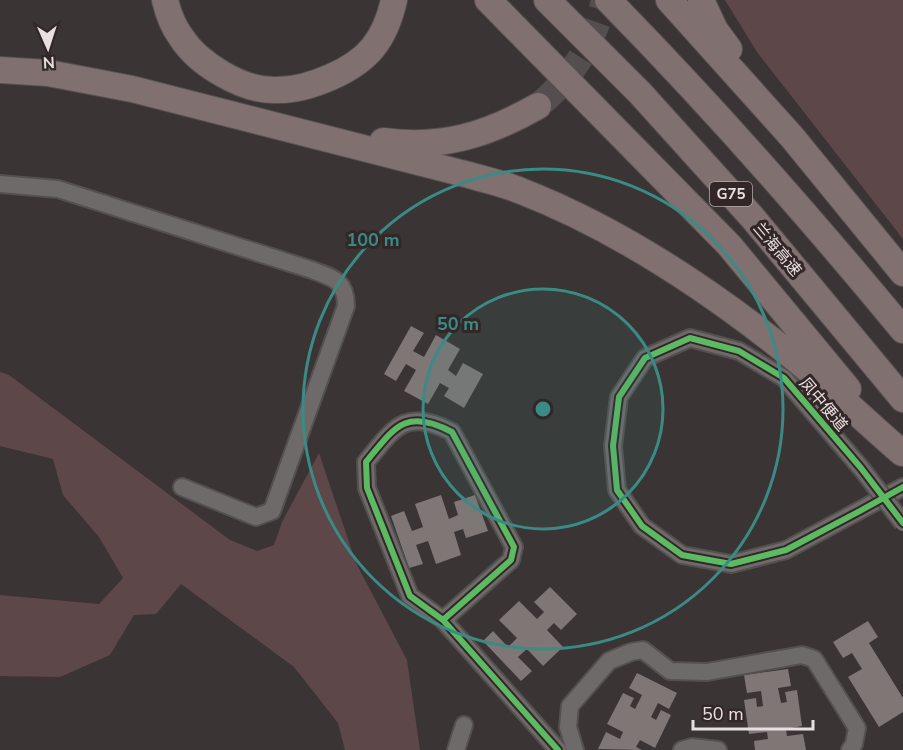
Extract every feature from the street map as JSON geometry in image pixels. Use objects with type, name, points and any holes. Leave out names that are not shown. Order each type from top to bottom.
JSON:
[{"type":"highway","points":[[165,0],[169,15],[182,39],[211,67],[242,84],[272,90],[315,84],[346,70],[368,54],[381,37],[390,19],[394,0]]},
{"type":"highway","points":[[488,0],[729,245],[902,454]]},
{"type":"highway","name":"兰海高速","points":[[547,0],[640,93],[752,217],[903,399]]},
{"type":"highway","name":"G75","points":[[608,0],[678,71],[857,274],[903,330]]},
{"type":"highway","points":[[669,0],[792,137],[903,273]]},
{"type":"highway","points":[[701,0],[715,30],[792,137]]},
{"type":"highway","points":[[0,70],[48,73],[132,89],[520,190],[566,210],[634,246],[697,286],[793,357],[902,454]]},
{"type":"highway","points":[[243,117],[339,135],[420,144],[446,142],[490,131],[538,106]]},
{"type":"street","points":[[0,184],[58,189],[338,280],[346,294],[346,306],[272,510],[256,517],[182,487]]},
{"type":"street","name":"凤中便道","points":[[903,487],[786,550],[731,564],[682,555],[642,526],[617,490],[613,446],[619,397],[645,357],[690,338],[739,351],[784,378],[861,468],[903,523]]},
{"type":"street","points":[[443,620],[511,560],[514,547],[452,432],[436,423],[404,422],[392,430],[366,462],[367,488],[410,596],[443,620],[558,750]]},
{"type":"street","points":[[575,750],[568,727],[570,706],[609,662],[631,652],[643,650],[670,671],[707,672],[802,655],[814,659],[856,729],[854,744],[850,750]]},
{"type":"street","points":[[456,750],[464,725]]},
{"type":"street","points":[[682,750],[692,747],[718,750]]},
{"type":"shaded area","points":[[725,0],[903,0],[903,239],[757,52]]},
{"type":"shaded area","points":[[0,372],[9,375],[230,540],[257,551],[274,545],[282,522],[319,453],[356,563],[407,660],[420,750],[345,750],[338,723],[294,667],[181,584],[156,614],[134,615],[110,655],[60,677],[0,676],[0,595],[99,604],[123,578],[99,537],[63,495],[53,459],[0,446]]},
{"type":"building","points":[[411,326],[424,333],[413,351],[424,357],[436,335],[460,349],[448,370],[456,376],[463,363],[483,374],[464,408],[444,396],[449,388],[440,383],[428,404],[404,391],[416,370],[406,364],[396,381],[384,374]]},
{"type":"building","points":[[441,495],[449,519],[458,515],[454,502],[475,495],[488,531],[466,538],[463,529],[454,532],[461,555],[436,564],[428,541],[416,545],[423,564],[409,568],[391,516],[404,511],[412,531],[423,527],[415,504]]},
{"type":"building","points":[[550,587],[577,614],[561,630],[554,623],[547,630],[563,647],[543,666],[527,649],[518,657],[532,671],[521,681],[483,641],[493,631],[508,647],[517,638],[499,620],[519,601],[537,619],[544,612],[534,602]]},
{"type":"building","points":[[868,621],[878,637],[869,643],[903,698],[903,712],[879,727],[848,677],[862,669],[852,653],[843,658],[833,642]]},
{"type":"building","points":[[788,669],[791,686],[778,688],[781,703],[787,702],[785,692],[797,690],[802,726],[786,729],[787,736],[803,734],[806,750],[755,750],[754,741],[768,739],[767,732],[749,734],[744,700],[756,698],[757,707],[763,706],[761,691],[747,693],[744,675]]},
{"type":"building","points":[[637,673],[677,693],[669,709],[658,703],[651,717],[656,720],[661,710],[671,715],[655,748],[640,740],[636,747],[642,750],[598,749],[606,732],[620,739],[623,732],[607,724],[623,693],[634,698],[630,706],[635,709],[642,695],[629,688]]},
{"type":"tunnel","points":[[538,106],[561,84],[580,59],[594,31],[604,0]]},
{"type":"cycle path","points":[[903,487],[858,512],[786,550],[731,564],[682,555],[642,526],[617,490],[613,446],[619,397],[645,358],[690,338],[739,351],[784,378],[861,468],[903,523]]},
{"type":"cycle path","points":[[443,620],[511,560],[514,547],[452,432],[423,421],[412,422],[393,431],[366,462],[367,488],[410,596],[443,620],[558,750]]}]
